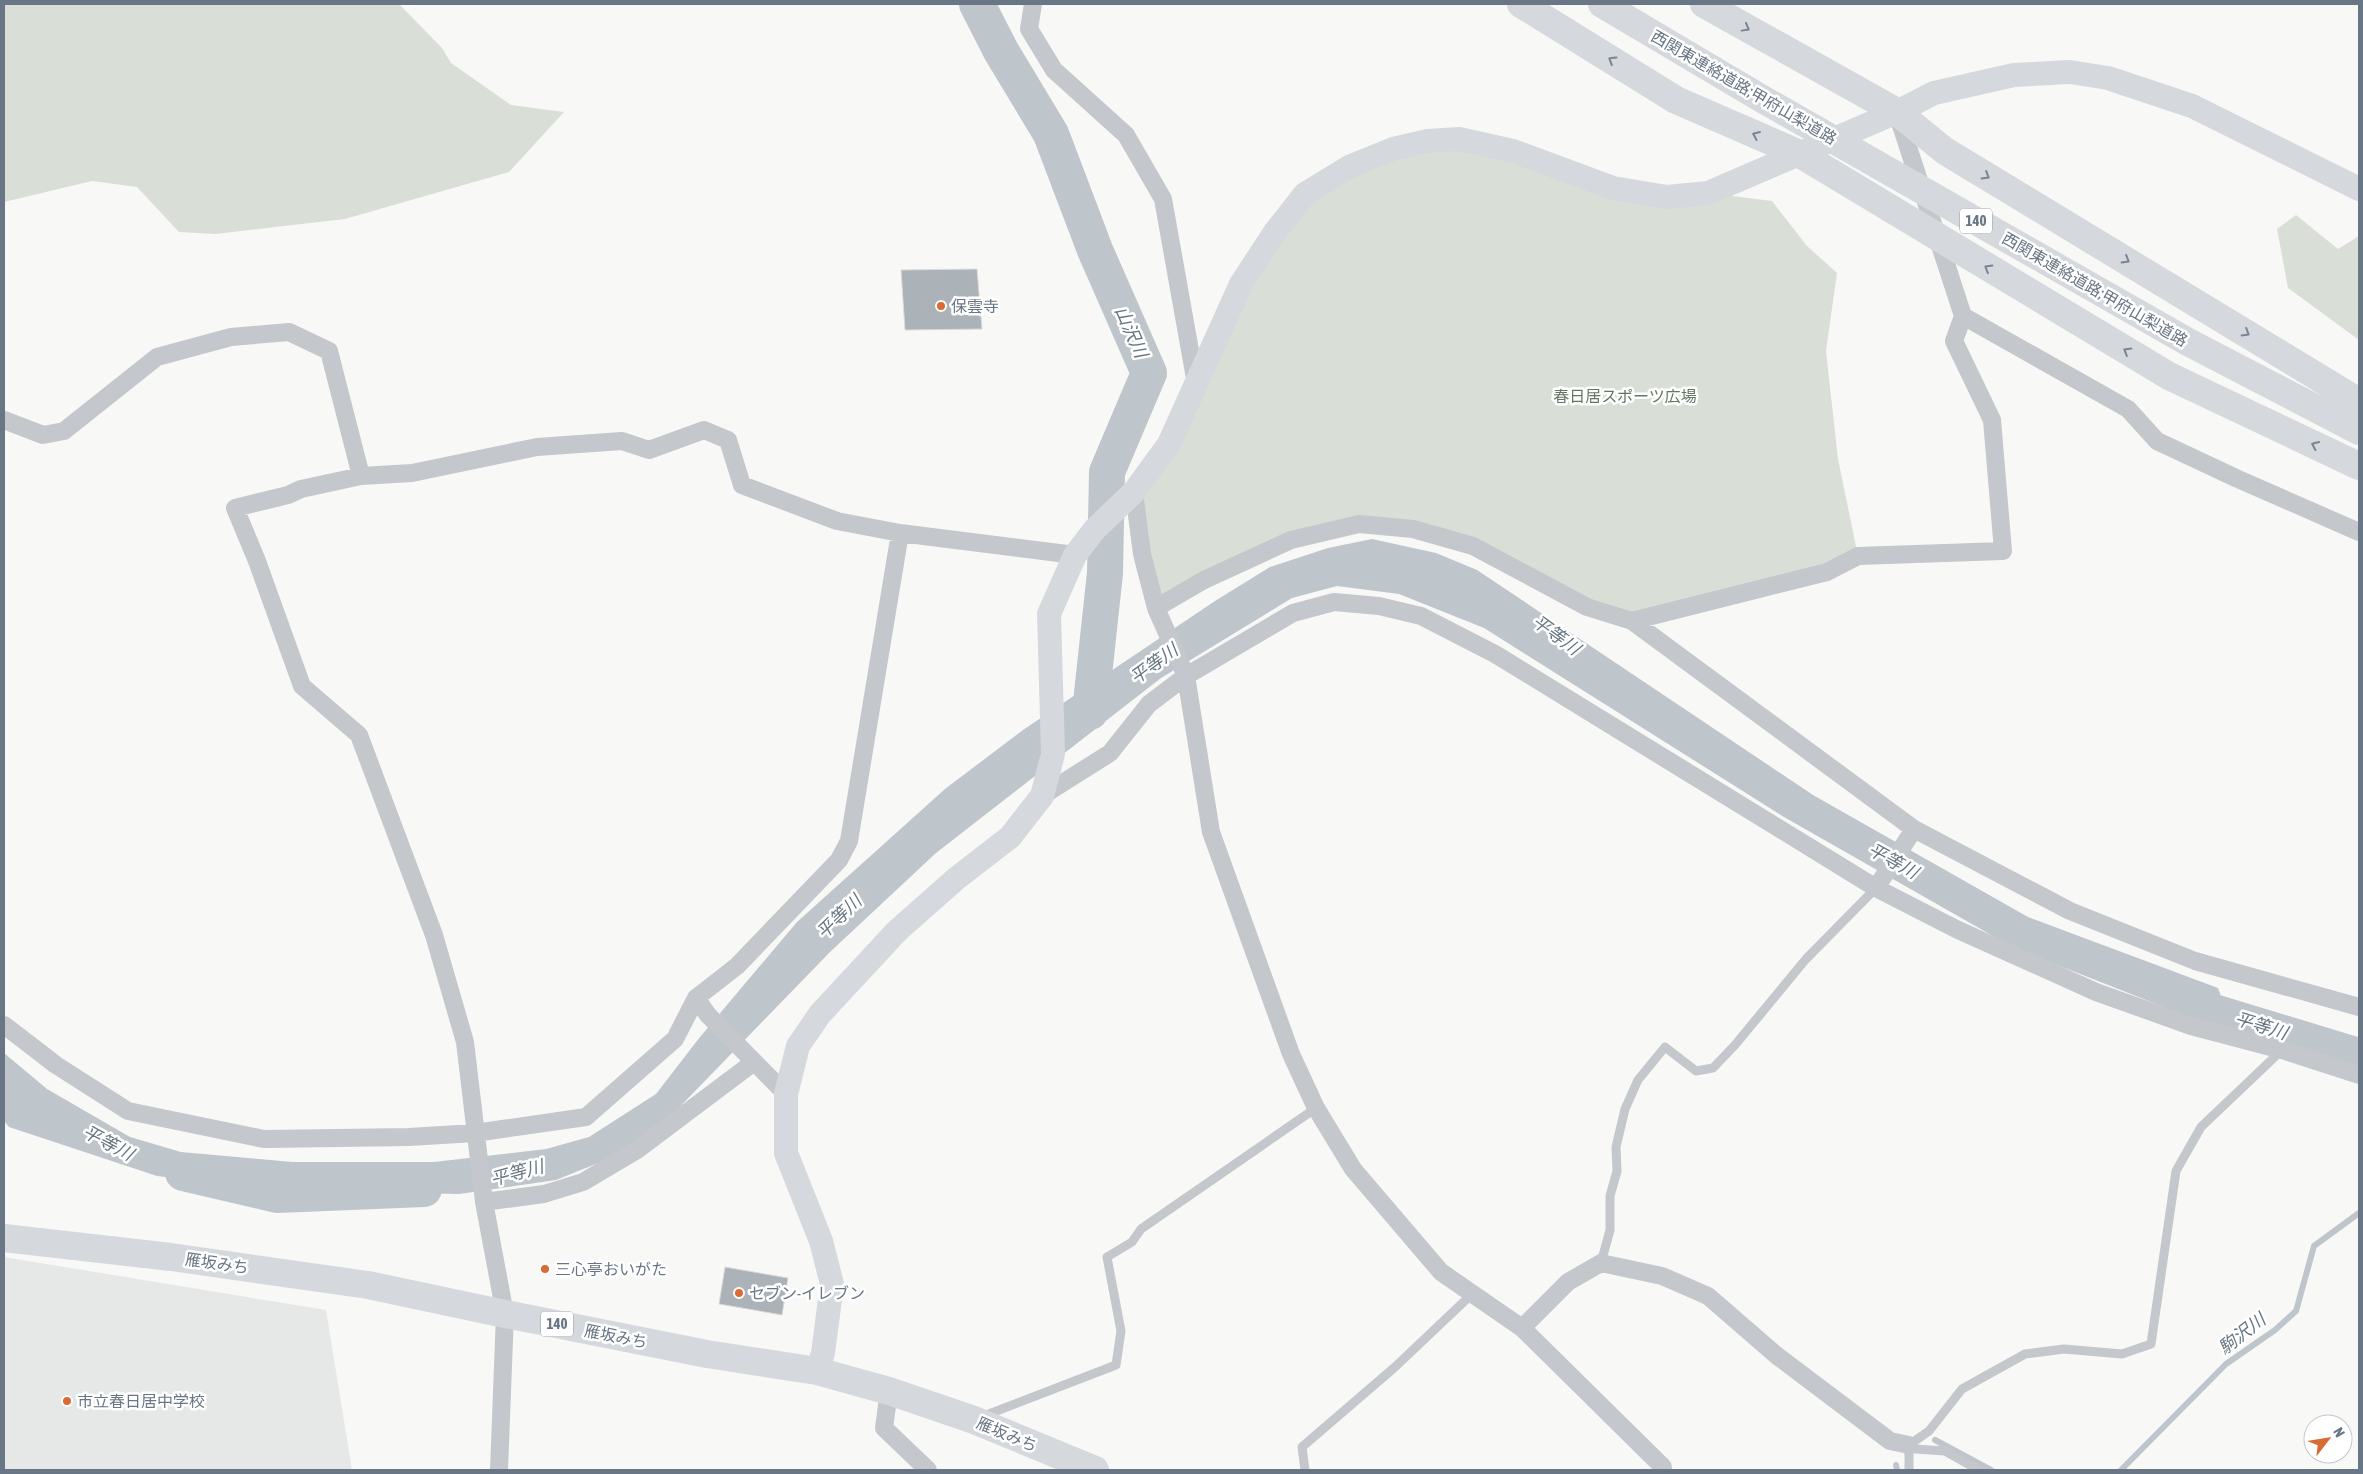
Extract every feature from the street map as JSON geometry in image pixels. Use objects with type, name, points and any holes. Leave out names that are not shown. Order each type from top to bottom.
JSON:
[{"type":"highway","points":[[1521,4],[1676,100],[1800,154],[2169,376],[2359,466]]},
{"type":"highway","name":"西関東連絡道路;甲府山梨道路","points":[[1602,4],[1764,100],[2188,342],[2359,430]]},
{"type":"highway","points":[[1704,4],[1897,112],[1945,151],[2359,402]]},
{"type":"highway","name":"雁坂みち","points":[[4,1238],[171,1257],[368,1285],[707,1354],[817,1371],[889,1391],[974,1420],[1095,1470]]},
{"type":"street","points":[[1033,4],[1029,29],[1054,70],[1126,135],[1163,199],[1196,384]]},
{"type":"street","points":[[1042,796],[1053,754],[1049,614],[1075,555],[1095,529],[1130,497],[1169,444],[1242,284],[1275,232],[1305,194],[1351,166],[1393,149],[1428,142],[1459,139],[1513,151],[1613,188],[1667,197],[1708,193],[1897,112],[1934,93],[2014,75],[2070,72],[2108,78],[2192,106],[2359,189]]},
{"type":"street","points":[[1632,621],[1827,572],[1858,556],[2003,551],[1992,420],[1954,341],[1963,316],[1897,112]]},
{"type":"street","points":[[1963,316],[2128,409],[2156,441],[2229,476],[2359,532]]},
{"type":"street","points":[[4,420],[43,435],[64,431],[157,357],[231,337],[289,332],[330,351],[361,476]]},
{"type":"street","points":[[499,1470],[505,1314],[484,1202],[465,1042],[434,935],[360,735],[302,686],[257,561],[235,508],[288,495],[301,489],[361,476],[412,473],[537,447],[622,441],[649,450],[704,430],[728,440],[742,485],[837,521],[900,533],[1075,555]]},
{"type":"street","points":[[1130,497],[1156,608],[1186,676],[1211,832],[1288,1045],[1316,1108],[1353,1169],[1441,1272],[1522,1328],[1664,1467],[1663,1470]]},
{"type":"street","points":[[1156,608],[1204,580],[1291,540],[1359,524],[1413,529],[1473,546],[1587,607],[1632,621],[1914,829],[2070,911],[2195,961],[2359,1007]]},
{"type":"street","points":[[4,1025],[56,1065],[128,1111],[264,1139],[409,1138],[475,1133],[586,1117],[676,1039],[696,998],[737,966],[839,860],[849,841],[900,533]]},
{"type":"street","points":[[817,1371],[823,1353],[832,1284],[821,1242],[786,1153],[786,1094],[798,1046],[820,1014],[846,984],[904,924],[956,878],[1010,837],[1042,796],[1110,753],[1149,704],[1186,676],[1293,613],[1334,602],[1379,606],[1421,616],[1495,654],[1876,888],[1956,929],[2096,992],[2191,1026],[2282,1050],[2359,1075]]},
{"type":"street","points":[[1876,888],[1914,829]]},
{"type":"street","points":[[696,998],[708,1015],[786,1094]]},
{"type":"street","points":[[484,1202],[544,1194],[584,1182],[637,1150],[750,1057]]},
{"type":"street","points":[[1522,1328],[1568,1282],[1601,1263],[1662,1276],[1708,1296],[1776,1355],[1890,1441],[1909,1445]]},
{"type":"street","points":[[889,1391],[884,1428],[928,1470]]},
{"type":"lane","points":[[1601,1263],[1610,1230],[1610,1196],[1617,1171],[1616,1147],[1626,1109],[1638,1080],[1665,1047],[1696,1071],[1713,1068],[1735,1045],[1806,959],[1876,888]]},
{"type":"lane","points":[[1909,1445],[1929,1432],[1962,1388],[2025,1354],[2064,1349],[2122,1354],[2151,1344],[2176,1171],[2201,1127],[2282,1050]]},
{"type":"lane","points":[[974,1420],[1116,1365],[1121,1330],[1107,1258],[1132,1242],[1141,1229],[1316,1108]]},
{"type":"lane","points":[[1305,1470],[1302,1447],[1373,1387],[1472,1294]]},
{"type":"lane","points":[[1909,1445],[1909,1470]]},
{"type":"lane","points":[[1909,1445],[1915,1449],[1945,1451],[1979,1470]]},
{"type":"shaded area","points":[[4,1257],[326,1310],[352,1470],[4,1470]]},
{"type":"green space","points":[[4,4],[399,4],[442,48],[451,63],[511,105],[564,112],[509,172],[345,219],[215,234],[179,232],[137,187],[92,181],[4,202]]},
{"type":"green space","name":"春日居スポーツ広場","points":[[1428,141],[1613,188],[1708,193],[1772,201],[1807,246],[1837,273],[1826,351],[1838,459],[1858,556],[1632,621],[1473,546],[1359,524],[1291,540],[1156,608],[1134,492],[1305,194]]},
{"type":"green space","points":[[2296,215],[2338,249],[2359,236],[2359,340],[2288,288],[2277,229]]},
{"type":"water","points":[[1372,539],[1436,553],[1477,570],[1813,795],[2028,917],[2218,988],[2235,1035],[2014,948],[1784,817],[1484,628],[1399,594],[1337,586],[1292,598],[1161,678],[936,853],[830,952],[668,1119],[608,1159],[556,1180],[459,1194],[282,1190],[157,1176],[9,1127],[4,1121],[4,1053],[47,1089],[130,1137],[181,1152],[292,1162],[434,1162],[546,1149],[589,1137],[656,1094],[700,1037],[797,922],[945,789],[1023,730],[1215,601],[1270,567],[1328,548]]},
{"type":"building","points":[[977,269],[982,329],[905,330],[901,270]]},
{"type":"building","points":[[725,1267],[788,1278],[782,1315],[719,1304]]},
{"type":"waterway","name":"山沢川","points":[[977,4],[1001,51],[1051,134],[1095,250],[1149,373],[1107,472],[1105,573],[1090,712]]},
{"type":"waterway","name":"平等川","points":[[2181,1002],[2359,1056]]},
{"type":"waterway","name":"平等川","points":[[183,1173],[277,1195],[424,1189]]},
{"type":"waterway","name":"駒沢川","points":[[2121,1470],[2226,1364],[2275,1330],[2296,1311],[2314,1246],[2359,1213]]},
{"type":"waterway","name":"駒沢川","points":[[1935,1440],[1991,1470]]},
{"type":"waterway","name":"駒沢川","points":[[1896,1465],[1897,1470]]},
{"type":"place","name":"保雲寺","points":[[941,306]]},
{"type":"place","name":"三心亭おいがた","points":[[545,1269]]},
{"type":"place","name":"セブン-イレブン","points":[[739,1293]]},
{"type":"place","name":"市立春日居中学校","points":[[67,1401]]}]
